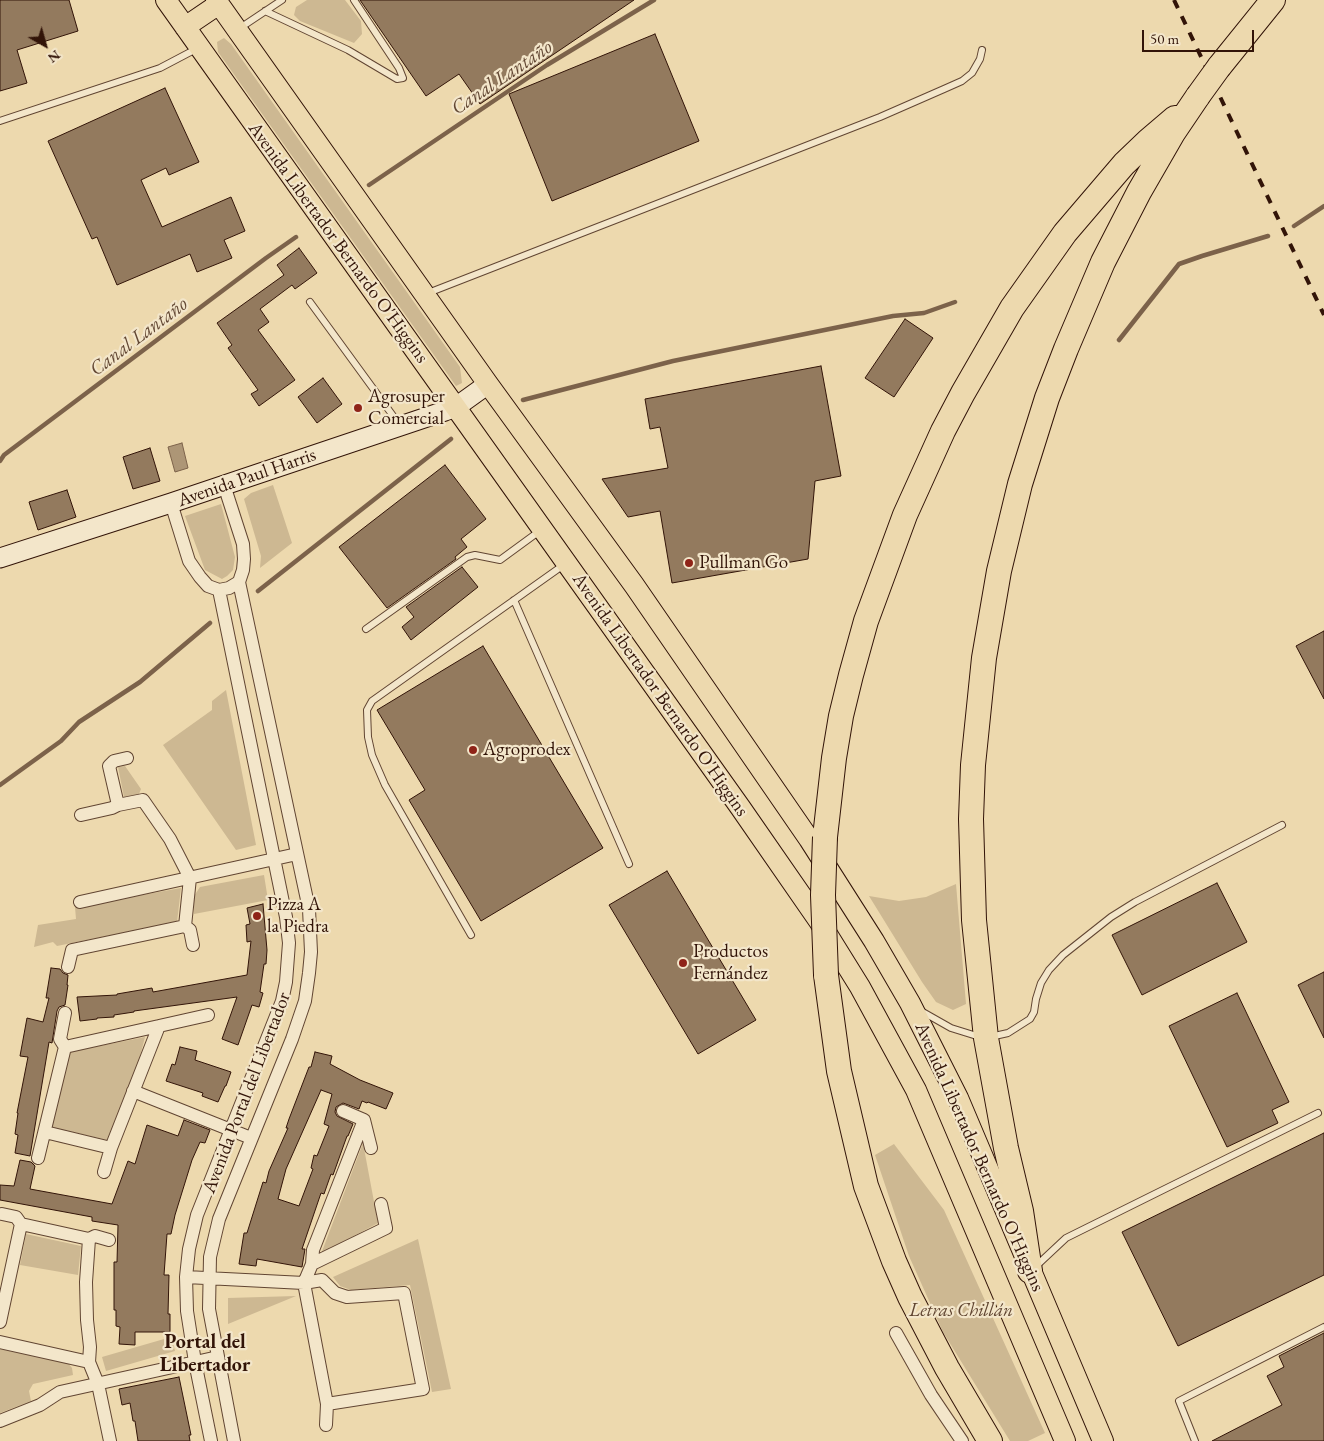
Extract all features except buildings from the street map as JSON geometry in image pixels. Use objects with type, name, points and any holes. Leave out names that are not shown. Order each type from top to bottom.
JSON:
[{"type":"highway","points":[[1030,1271],[1021,1211],[995,1094],[986,1038],[974,920],[973,765],[984,658],[996,588],[1009,527],[1047,398],[1086,301],[1138,192],[1173,133],[1220,67],[1273,0]]},
{"type":"highway","points":[[990,1441],[947,1368],[910,1297],[894,1261],[866,1186],[847,1110],[839,1071],[826,975],[823,895],[825,837],[831,778],[850,675],[866,621],[906,516],[943,431],[968,384],[1012,308],[1066,233],[1136,152],[1195,102]]},
{"type":"main road","name":"Avenida Libertador Bernardo O'Higgins","points":[[166,0],[819,921],[860,987],[919,1098],[1065,1441]]},
{"type":"main road","name":"Avenida Libertador Bernardo O'Higgins","points":[[217,2],[424,295],[601,538],[809,839],[874,941],[910,1003],[958,1098],[1103,1441]]},
{"type":"main road","points":[[185,27],[217,2]]},
{"type":"main road","name":"Avenida Paul Harris","points":[[0,558],[456,407],[488,384]]},
{"type":"street","name":"Avenida Portal del Libertador","points":[[224,485],[243,544],[243,570],[239,582],[309,909],[311,938],[310,974],[305,1001],[292,1039],[218,1219],[212,1248],[208,1277],[209,1309],[234,1441]]},
{"type":"street","points":[[170,503],[189,561],[200,577],[208,586],[219,590],[229,588],[239,582]]},
{"type":"street","name":"Avenida Portal del Libertador","points":[[211,1441],[187,1311],[186,1277],[189,1248],[197,1215],[282,1001],[288,962],[288,930],[219,590]]},
{"type":"street","points":[[118,805],[109,766],[114,761],[127,758]]},
{"type":"street","points":[[81,815],[143,800],[170,839],[190,878],[185,926]]},
{"type":"street","points":[[80,902],[297,854]]},
{"type":"street","points":[[185,926],[190,930],[193,945]]},
{"type":"street","points":[[68,967],[72,950],[185,926]]},
{"type":"street","points":[[38,1158],[65,1047],[60,1039],[65,1013]]},
{"type":"street","points":[[65,1047],[208,1015]]},
{"type":"street","points":[[104,1172],[111,1148],[158,1026]]},
{"type":"street","points":[[133,1091],[252,1138]]},
{"type":"street","points":[[344,1111],[364,1120]]},
{"type":"street","points":[[364,1120],[370,1148]]},
{"type":"street","points":[[326,1425],[327,1404],[304,1283],[312,1264],[313,1250],[364,1120]]},
{"type":"street","points":[[45,1132],[111,1148]]},
{"type":"street","points":[[312,1264],[386,1228],[381,1204]]},
{"type":"street","points":[[2,1214],[16,1217],[21,1224],[89,1239],[95,1236],[109,1240]]},
{"type":"street","points":[[0,1322],[21,1224]]},
{"type":"street","points":[[89,1239],[86,1282],[90,1347],[89,1362],[98,1384],[110,1441]]},
{"type":"street","points":[[186,1277],[304,1283],[322,1280],[335,1292],[347,1297],[404,1293],[423,1389],[327,1404]]},
{"type":"street","points":[[896,1333],[931,1395],[962,1441]]},
{"type":"street","points":[[0,1342],[89,1362]]},
{"type":"street","points":[[0,1421],[40,1405],[60,1392],[218,1357]]},
{"type":"lane","points":[[237,30],[282,0]]},
{"type":"lane","points":[[266,11],[348,50],[397,79],[403,78],[399,68],[354,0]]},
{"type":"lane","points":[[0,121],[160,68],[199,48]]},
{"type":"lane","points":[[424,295],[880,117],[944,89],[962,81],[972,73],[980,59],[982,50]]},
{"type":"lane","points":[[310,302],[400,426]]},
{"type":"lane","points":[[366,629],[467,557],[475,555],[500,560],[542,529]]},
{"type":"lane","points":[[471,935],[385,785],[372,755],[368,737],[367,710],[372,701],[566,563]]},
{"type":"lane","points":[[514,600],[629,864]]},
{"type":"lane","points":[[910,1003],[951,1028],[986,1038],[1008,1033],[1030,1020],[1034,1012],[1041,983],[1049,970],[1063,955],[1111,917],[1135,902],[1282,826]]},
{"type":"lane","points":[[1030,1271],[1066,1238],[1318,1112]]},
{"type":"lane","points":[[1195,1441],[1179,1401],[1324,1327]]},
{"type":"green space","points":[[307,0],[345,0],[361,21],[362,34],[354,43],[300,21],[294,15],[296,7]]},
{"type":"green space","points":[[224,38],[231,44],[460,367],[462,383],[456,386],[218,52],[217,42]]},
{"type":"green space","points":[[273,485],[292,543],[260,568],[261,556],[244,499],[251,493]]},
{"type":"green space","points":[[221,504],[235,557],[233,570],[222,579],[205,570],[185,516]]},
{"type":"green space","points":[[226,690],[256,845],[236,850],[163,745],[212,710],[212,701]]},
{"type":"green space","points":[[125,766],[141,789],[139,794],[124,797],[118,767]]},
{"type":"green space","points":[[264,875],[268,900],[194,914],[194,896],[200,887]]},
{"type":"green space","points":[[956,884],[966,1004],[953,1010],[936,1002],[869,896],[899,901],[926,897]]},
{"type":"green space","points":[[181,888],[177,922],[57,946],[53,942],[34,947],[38,925],[76,919],[75,907]]},
{"type":"green space","points":[[145,1037],[135,1076],[107,1140],[52,1127],[70,1052]]},
{"type":"green space","points":[[363,1143],[378,1223],[321,1254]]},
{"type":"green space","name":"Letras Chillán","points":[[894,1144],[944,1210],[1045,1433],[1028,1441],[1010,1441],[943,1332],[909,1256],[875,1155]]},
{"type":"green space","points":[[26,1234],[81,1246],[78,1275],[20,1265]]},
{"type":"green space","points":[[418,1239],[451,1389],[432,1392],[410,1285],[351,1290],[340,1286],[333,1277]]},
{"type":"green space","points":[[296,1296],[228,1324],[228,1298]]},
{"type":"green space","points":[[171,1337],[175,1351],[106,1371],[102,1357]]},
{"type":"green space","points":[[0,1349],[68,1363],[72,1368],[73,1375],[33,1384],[29,1391],[31,1401],[0,1413]]},
{"type":"shaded area","points":[[182,443],[188,468],[175,472],[168,447]]},
{"type":"waterway","name":"Canal Lantaño","points":[[369,185],[547,65],[654,0]]},
{"type":"waterway","points":[[1294,226],[1324,206]]},
{"type":"waterway","points":[[1119,340],[1179,264],[1268,236]]},
{"type":"waterway","name":"Canal Lantaño","points":[[0,461],[4,455],[296,237]]},
{"type":"waterway","points":[[523,400],[673,361],[893,316],[924,313],[955,302]]},
{"type":"waterway","points":[[258,591],[451,439]]},
{"type":"waterway","points":[[0,785],[61,741],[79,722],[140,682],[210,623]]},
{"type":"railway","points":[[1174,0],[1324,315]]},
{"type":"place","name":"Agrosuper Comercial","points":[[358,408]]},
{"type":"place","name":"Pullman Go","points":[[689,563]]},
{"type":"place","name":"Agroprodex","points":[[473,750]]},
{"type":"place","name":"Pizza A la Piedra","points":[[257,916]]},
{"type":"place","name":"Productos Fernández","points":[[683,963]]},
{"type":"district","name":"Portal del Libertador","points":[[205,1354]]}]
